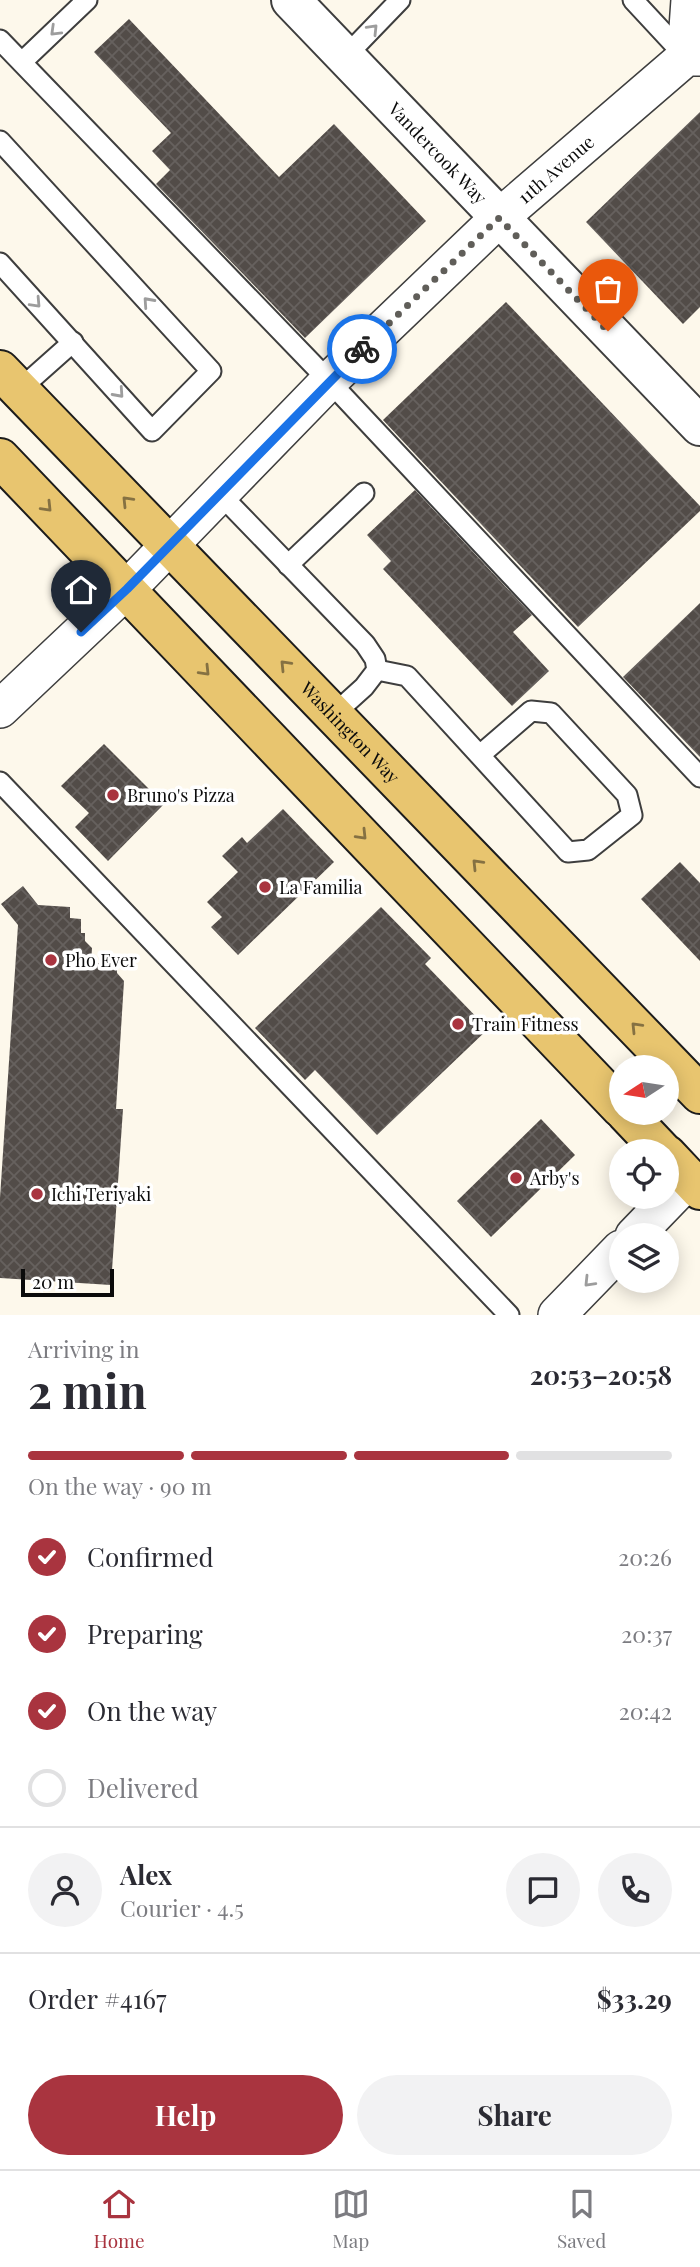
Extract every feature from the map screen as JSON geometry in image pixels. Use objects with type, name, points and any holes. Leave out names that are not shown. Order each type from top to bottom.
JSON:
[{"type":"main road","name":"Washington Way","points":[[10,380],[700,1094]]},
{"type":"main road","points":[[0,458],[609,1095]]},
{"type":"main road","points":[[637,1125],[651,1139]]},
{"type":"street","name":"Vandercook Way","points":[[291,0],[700,426]]},
{"type":"street","points":[[690,0],[695,62]]},
{"type":"street","name":"11th Avenue","points":[[0,709],[127,589],[329,381],[499,218],[695,62]]},
{"type":"street","points":[[645,1223],[689,1173]]},
{"type":"street","points":[[557,1315],[609,1261]]},
{"type":"lane","points":[[22,62],[87,0]]},
{"type":"lane","points":[[345,57],[400,0]]},
{"type":"lane","points":[[634,0],[695,62]]},
{"type":"lane","points":[[0,40],[329,381],[700,777]]},
{"type":"lane","points":[[0,141],[211,371],[152,430],[0,263]]},
{"type":"lane","points":[[10,380],[73,342]]},
{"type":"lane","points":[[219,493],[365,644],[375,659],[377,670],[364,687],[334,715]]},
{"type":"lane","points":[[288,565],[364,493]]},
{"type":"lane","points":[[377,670],[407,676],[568,852],[589,850],[632,815],[627,795],[551,713],[531,711],[480,755]]},
{"type":"lane","points":[[0,782],[509,1315]]},
{"type":"building","points":[[129,19],[279,177],[334,124],[426,221],[305,338],[156,184],[170,170],[152,151],[171,133],[94,52]]},
{"type":"building","points":[[700,112],[700,307],[683,324],[586,222]]},
{"type":"building","points":[[506,302],[700,506],[700,511],[578,627],[383,420]]},
{"type":"building","points":[[415,490],[532,615],[513,632],[549,671],[512,706],[383,569],[391,561],[367,535]]},
{"type":"building","points":[[700,603],[700,757],[623,677]]},
{"type":"building","name":"Bruno's Pizza","points":[[104,744],[164,804],[108,861],[75,827],[89,813],[61,786]]},
{"type":"building","name":"La Familia","points":[[283,809],[334,862],[238,955],[211,927],[222,917],[207,902],[238,872],[222,856],[242,837],[247,843]]},
{"type":"building","points":[[680,862],[700,883],[700,961],[641,899]]},
{"type":"building","points":[[23,886],[38,905],[70,907],[70,918],[81,919],[81,933],[85,933],[85,941],[92,948],[91,963],[117,964],[117,973],[124,981],[116,1109],[123,1109],[111,1285],[0,1278],[0,1198],[18,925],[1,904]]},
{"type":"building","points":[[381,907],[431,958],[425,964],[488,1029],[377,1135],[315,1070],[305,1080],[255,1028]]},
{"type":"building","name":"Arby's","points":[[541,1119],[575,1155],[491,1237],[457,1201]]},
{"type":"way so far","points":[[362,349],[499,218],[608,331]]},
{"type":"place","name":"Bruno's Pizza","points":[[113,795]]},
{"type":"place","name":"La Familia","points":[[265,887]]},
{"type":"place","name":"Pho Ever","points":[[51,960]]},
{"type":"place","name":"Train Fitness","points":[[458,1024]]},
{"type":"place","name":"Arby's","points":[[516,1178]]},
{"type":"place","name":"Ichi Teriyaki","points":[[37,1194]]},
{"type":"route","points":[[81,632],[127,589],[362,349]]}]
